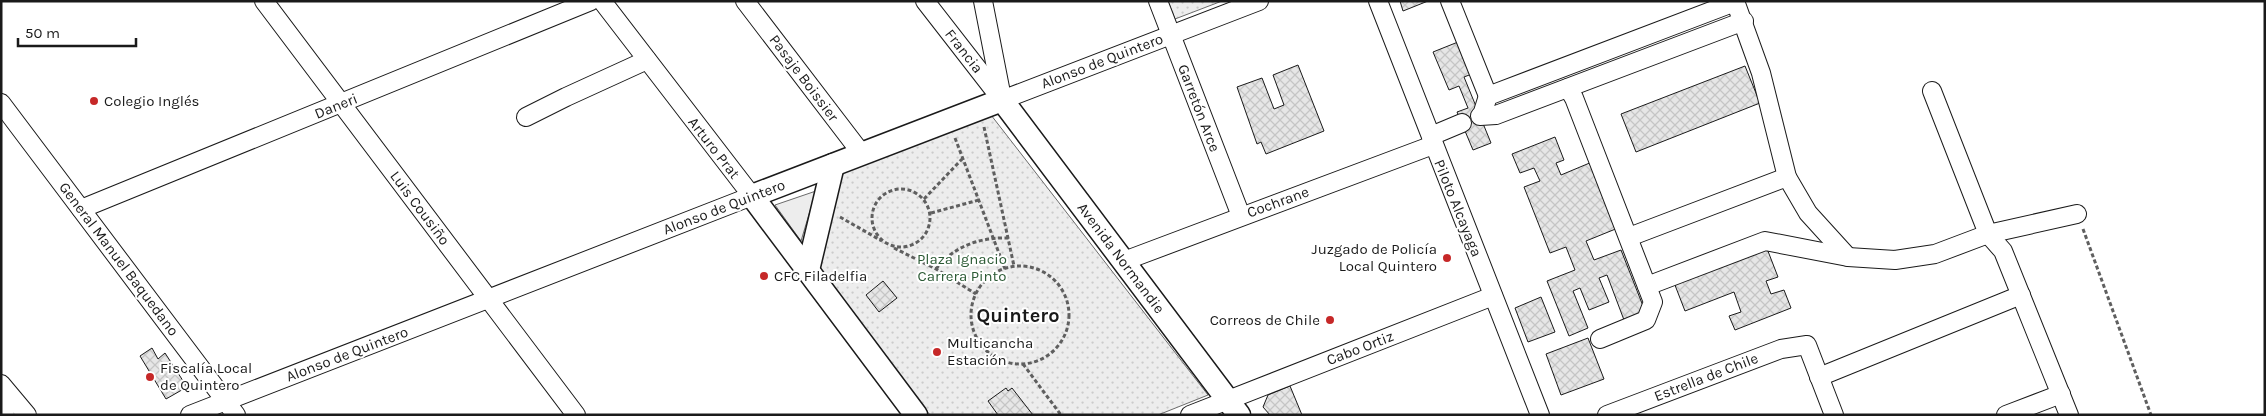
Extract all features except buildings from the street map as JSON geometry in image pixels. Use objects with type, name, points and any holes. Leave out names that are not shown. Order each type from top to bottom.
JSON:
[{"type":"main road","name":"Alonso de Quintero","points":[[752,196],[1002,100]]},
{"type":"main road","name":"Avenida Normandie","points":[[1002,100],[1234,407]]},
{"type":"main road","points":[[808,270],[834,165]]},
{"type":"main road","name":"Arturo Prat","points":[[752,196],[916,415]]},
{"type":"street","name":"Luis Cousiño","points":[[264,1],[576,415]]},
{"type":"street","name":"Daneri","points":[[81,209],[591,1]]},
{"type":"street","name":"Arturo Prat","points":[[602,1],[752,196]]},
{"type":"street","name":"Pasaje Boissier","points":[[745,1],[862,154]]},
{"type":"street","name":"Francia","points":[[925,1],[1002,100]]},
{"type":"street","points":[[983,1],[1002,100]]},
{"type":"street","name":"Garretón Arce","points":[[1158,1],[1241,216]]},
{"type":"street","name":"Alonso de Quintero","points":[[1002,100],[1259,1]]},
{"type":"street","name":"Piloto Alcayaga","points":[[1378,1],[1540,415]]},
{"type":"street","points":[[1450,1],[1488,96],[1481,115],[1496,115],[1744,21]]},
{"type":"street","points":[[1488,96],[1735,1],[1744,21],[1761,73],[1787,177],[1808,213],[1848,257]]},
{"type":"street","points":[[526,117],[566,96],[647,60]]},
{"type":"street","points":[[1568,88],[1574,98],[1653,302],[1646,320],[1600,339]]},
{"type":"street","points":[[1932,92],[1988,234],[2003,251],[2069,415]]},
{"type":"street","name":"General Manuel Baquedano","points":[[1,103],[236,415]]},
{"type":"street","name":"Cochrane","points":[[1124,261],[1432,140],[1462,123]]},
{"type":"street","points":[[1628,237],[1787,177]]},
{"type":"street","name":"Alonso de Quintero","points":[[190,415],[752,196]]},
{"type":"street","points":[[1647,286],[1765,241],[1848,257],[1895,260],[1935,254],[1988,234],[2077,214]]},
{"type":"street","name":"Cabo Ortiz","points":[[1190,415],[1234,407],[1493,296]]},
{"type":"street","points":[[1834,415],[1820,377],[2021,296]]},
{"type":"street","name":"Estrella de Chile","points":[[1607,415],[1781,350],[1807,345],[1820,377]]},
{"type":"street","points":[[1,384],[26,415]]},
{"type":"street","points":[[2006,415],[2061,394]]},
{"type":"street","points":[[1,400],[5,415]]},
{"type":"path","points":[[980,109],[1014,266]]},
{"type":"path","points":[[948,121],[1005,269]]},
{"type":"path","points":[[924,198],[962,158]]},
{"type":"path","points":[[896,189],[912,191],[924,198],[931,213],[930,228],[923,239],[912,246],[892,247],[875,234],[871,220],[873,208],[882,195],[896,189]]},
{"type":"path","points":[[931,213],[978,200]]},
{"type":"path","points":[[824,208],[892,247],[936,269],[976,294]]},
{"type":"path","points":[[2077,214],[2151,415]]},
{"type":"path","points":[[936,269],[965,245],[993,237],[1009,238]]},
{"type":"path","points":[[1014,266],[1032,267],[1044,272],[1058,282],[1066,295],[1070,312],[1067,331],[1059,346],[1049,355],[1034,363],[1015,365],[998,360],[980,344],[972,328],[971,311],[976,294],[986,280],[1005,269],[1014,266]]},
{"type":"path","points":[[1022,364],[1061,415]]},
{"type":"shaded area","points":[[816,191],[801,241],[775,205]]},
{"type":"green space","points":[[1168,1],[1222,1],[1175,19]]},
{"type":"green space","name":"Plaza Ignacio Carrera Pinto","points":[[991,115],[1208,395],[1158,415],[930,415],[816,269],[836,175]]},
{"type":"place","name":"Colegio Inglés","points":[[94,101]]},
{"type":"place","name":"Juzgado de Policía Local Quintero","points":[[1447,258]]},
{"type":"place","name":"CFC Filadelfia","points":[[764,276]]},
{"type":"place","name":"Correos de Chile","points":[[1330,320]]},
{"type":"place","name":"Multicancha Estación","points":[[937,352]]},
{"type":"place","name":"Fiscalía Local de Quintero","points":[[150,377]]},
{"type":"district","name":"Quintero","points":[[1018,315]]}]
